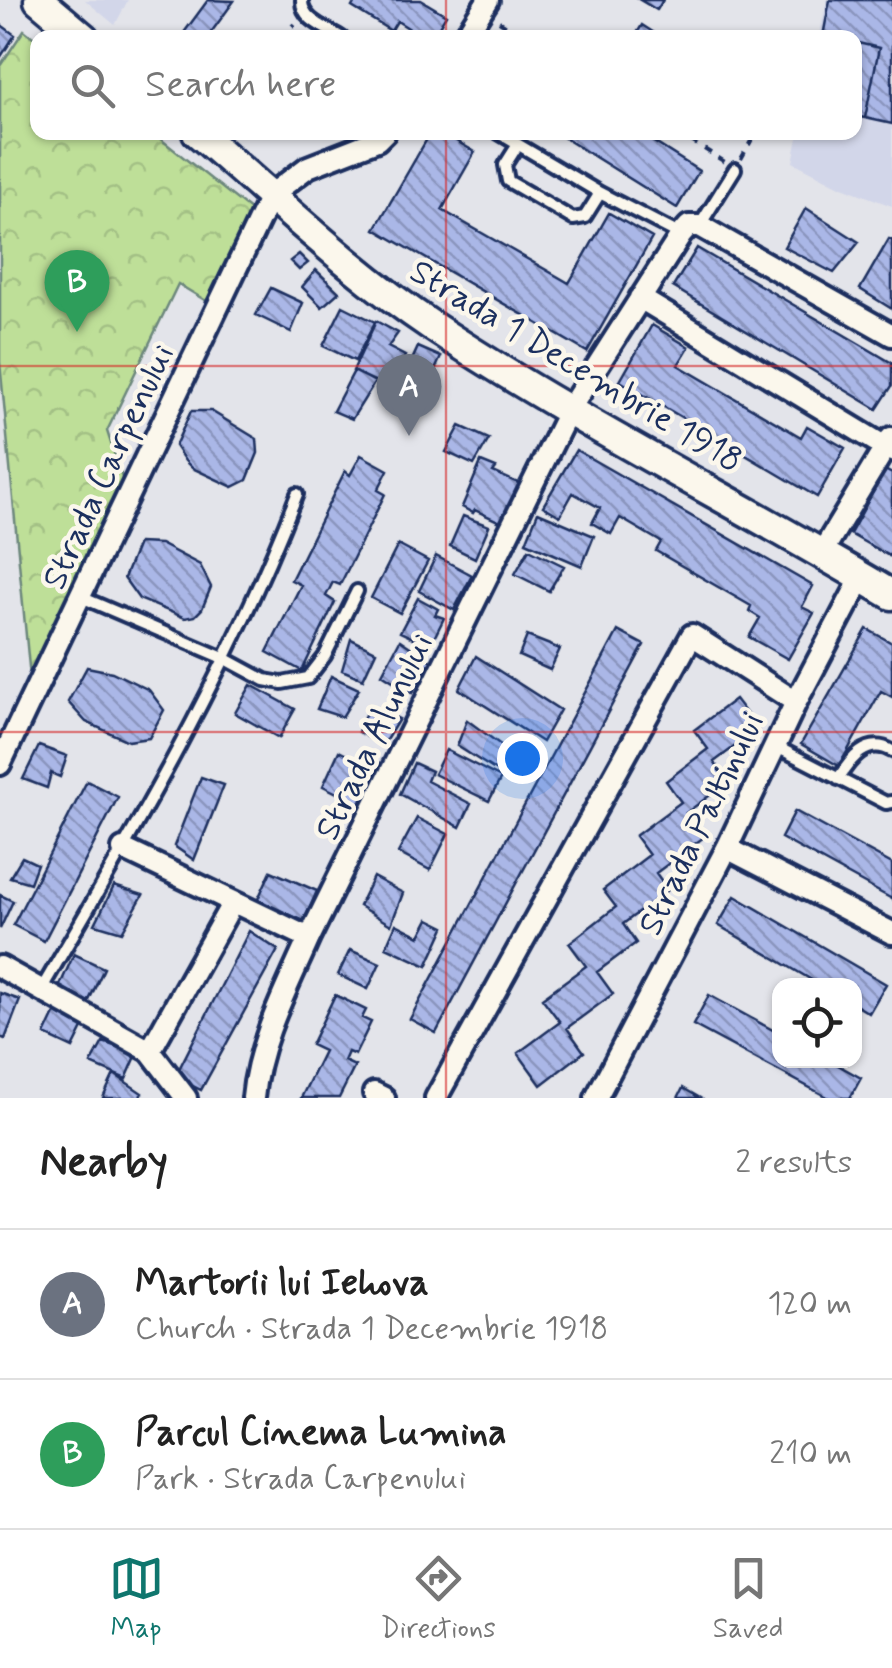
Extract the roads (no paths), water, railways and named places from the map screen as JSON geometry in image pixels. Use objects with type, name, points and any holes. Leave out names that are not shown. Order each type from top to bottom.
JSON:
[{"type":"main road","points":[[39,0],[75,30]]},
{"type":"main road","name":"Strada 1 Decembrie 1918","points":[[206,140],[373,283],[431,326],[569,410],[892,595]]},
{"type":"street","points":[[469,30],[484,5]]},
{"type":"street","points":[[271,195],[308,167],[378,140]]},
{"type":"street","name":"Strada Carpenului","points":[[0,764],[271,195]]},
{"type":"street","points":[[690,229],[892,334]]},
{"type":"street","name":"Strada Alunului","points":[[254,1098],[254,1082],[276,1013],[310,938],[569,410],[640,298],[690,229]]},
{"type":"street","points":[[640,298],[890,445],[821,554]]},
{"type":"street","name":"Strada Paltinului","points":[[596,1098],[728,848],[796,702],[862,577]]},
{"type":"street","points":[[436,1098],[692,635],[796,702]]},
{"type":"street","points":[[728,848],[892,933]]},
{"type":"street","points":[[123,850],[310,938]]},
{"type":"street","points":[[150,1051],[233,902]]},
{"type":"street","points":[[0,966],[150,1051],[186,1098]]},
{"type":"lane","points":[[302,0],[304,13],[330,30]]},
{"type":"lane","points":[[509,140],[600,193],[690,229],[736,169]]},
{"type":"lane","points":[[518,146],[505,165],[508,181],[556,210],[573,219],[585,217],[600,193]]},
{"type":"lane","points":[[42,988],[123,850],[226,659],[297,494]]},
{"type":"lane","points":[[81,598],[226,659],[264,680],[282,682],[308,678],[325,656],[357,591]]},
{"type":"lane","points":[[838,779],[854,755],[864,749],[889,749],[892,734]]},
{"type":"lane","points":[[776,746],[886,804],[892,802]]},
{"type":"place","name":"Parcul Cinema Lumina","points":[[77,332]]},
{"type":"place","name":"Martorii lui Iehova","points":[[409,436]]}]
